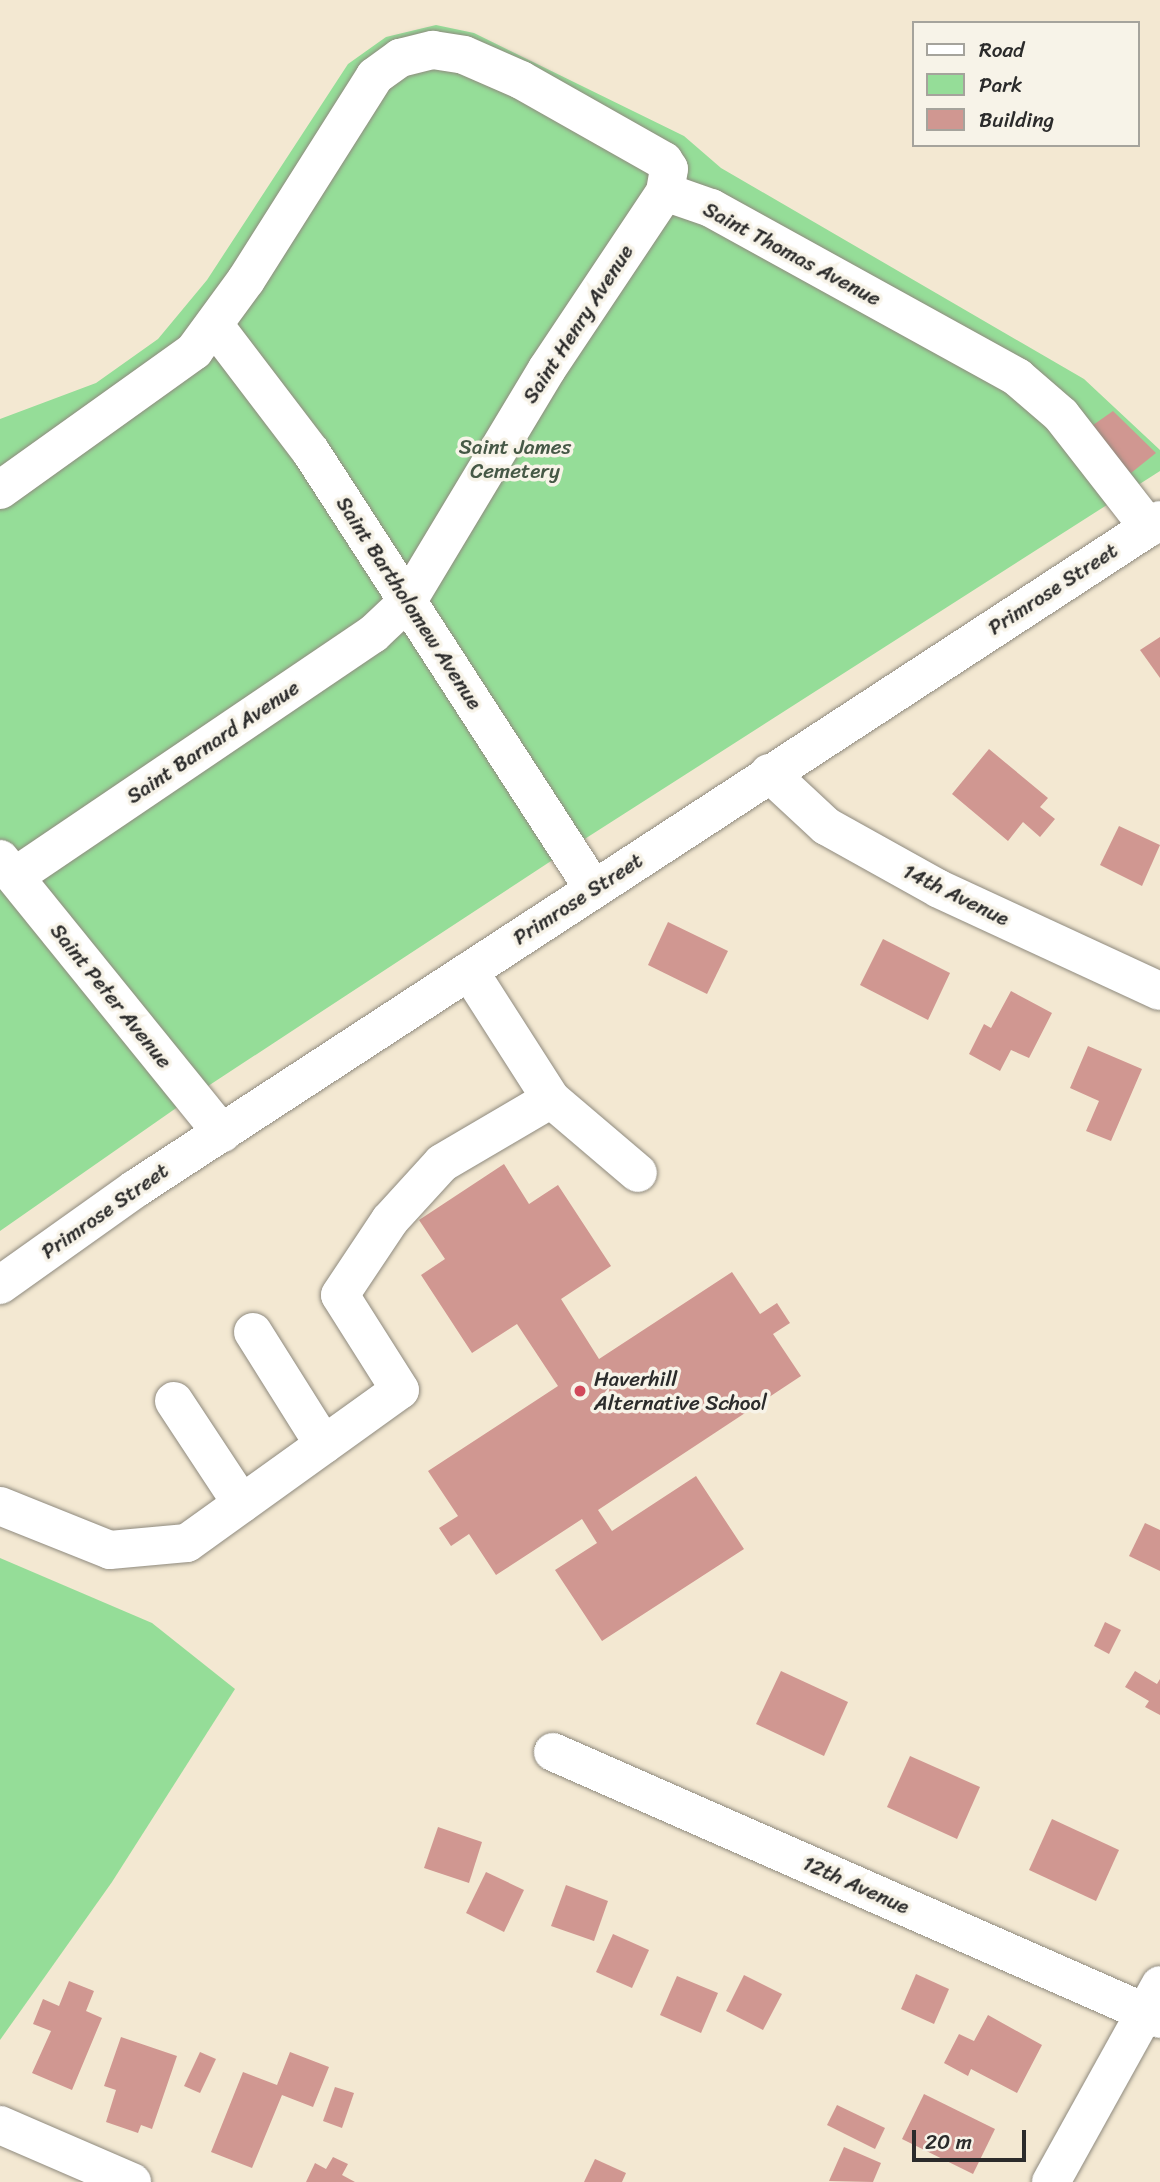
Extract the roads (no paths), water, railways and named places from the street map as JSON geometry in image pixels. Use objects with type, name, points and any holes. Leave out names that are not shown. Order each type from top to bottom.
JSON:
[{"type":"street","points":[[0,490],[194,351],[215,326],[375,76],[400,58],[433,50],[464,55],[521,80],[664,161],[669,173],[665,192]]},
{"type":"street","name":"Saint Thomas Avenue","points":[[665,192],[711,208],[1017,377],[1061,415],[1154,524]]},
{"type":"street","name":"Saint Henry Avenue","points":[[407,602],[547,369],[665,192]]},
{"type":"street","name":"Saint Bartholomew Avenue","points":[[215,326],[311,452],[593,888]]},
{"type":"street","name":"Primrose Street","points":[[0,1284],[222,1133],[593,888],[1154,524]]},
{"type":"street","name":"Saint Barnard Avenue","points":[[7,867],[373,634],[407,602]]},
{"type":"street","name":"14th Avenue","points":[[769,774],[826,827],[939,889],[1160,991]]},
{"type":"street","name":"Saint Peter Avenue","points":[[7,867],[222,1133]]},
{"type":"street","points":[[469,971],[551,1099],[638,1173]]},
{"type":"street","points":[[0,1506],[110,1550],[187,1543],[400,1391],[340,1295],[390,1220],[442,1163],[551,1099]]},
{"type":"street","points":[[253,1332],[324,1445]]},
{"type":"street","points":[[174,1401],[242,1504]]},
{"type":"street","name":"12th Avenue","points":[[553,1752],[1155,2006]]},
{"type":"street","points":[[1051,2182],[1155,2006]]},
{"type":"street","points":[[0,2125],[132,2182]]},
{"type":"place","name":"Haverhill Alternative School","points":[[580,1391]]},
{"type":"park label","name":"Saint James Cemetery","points":[[515,459]]}]
